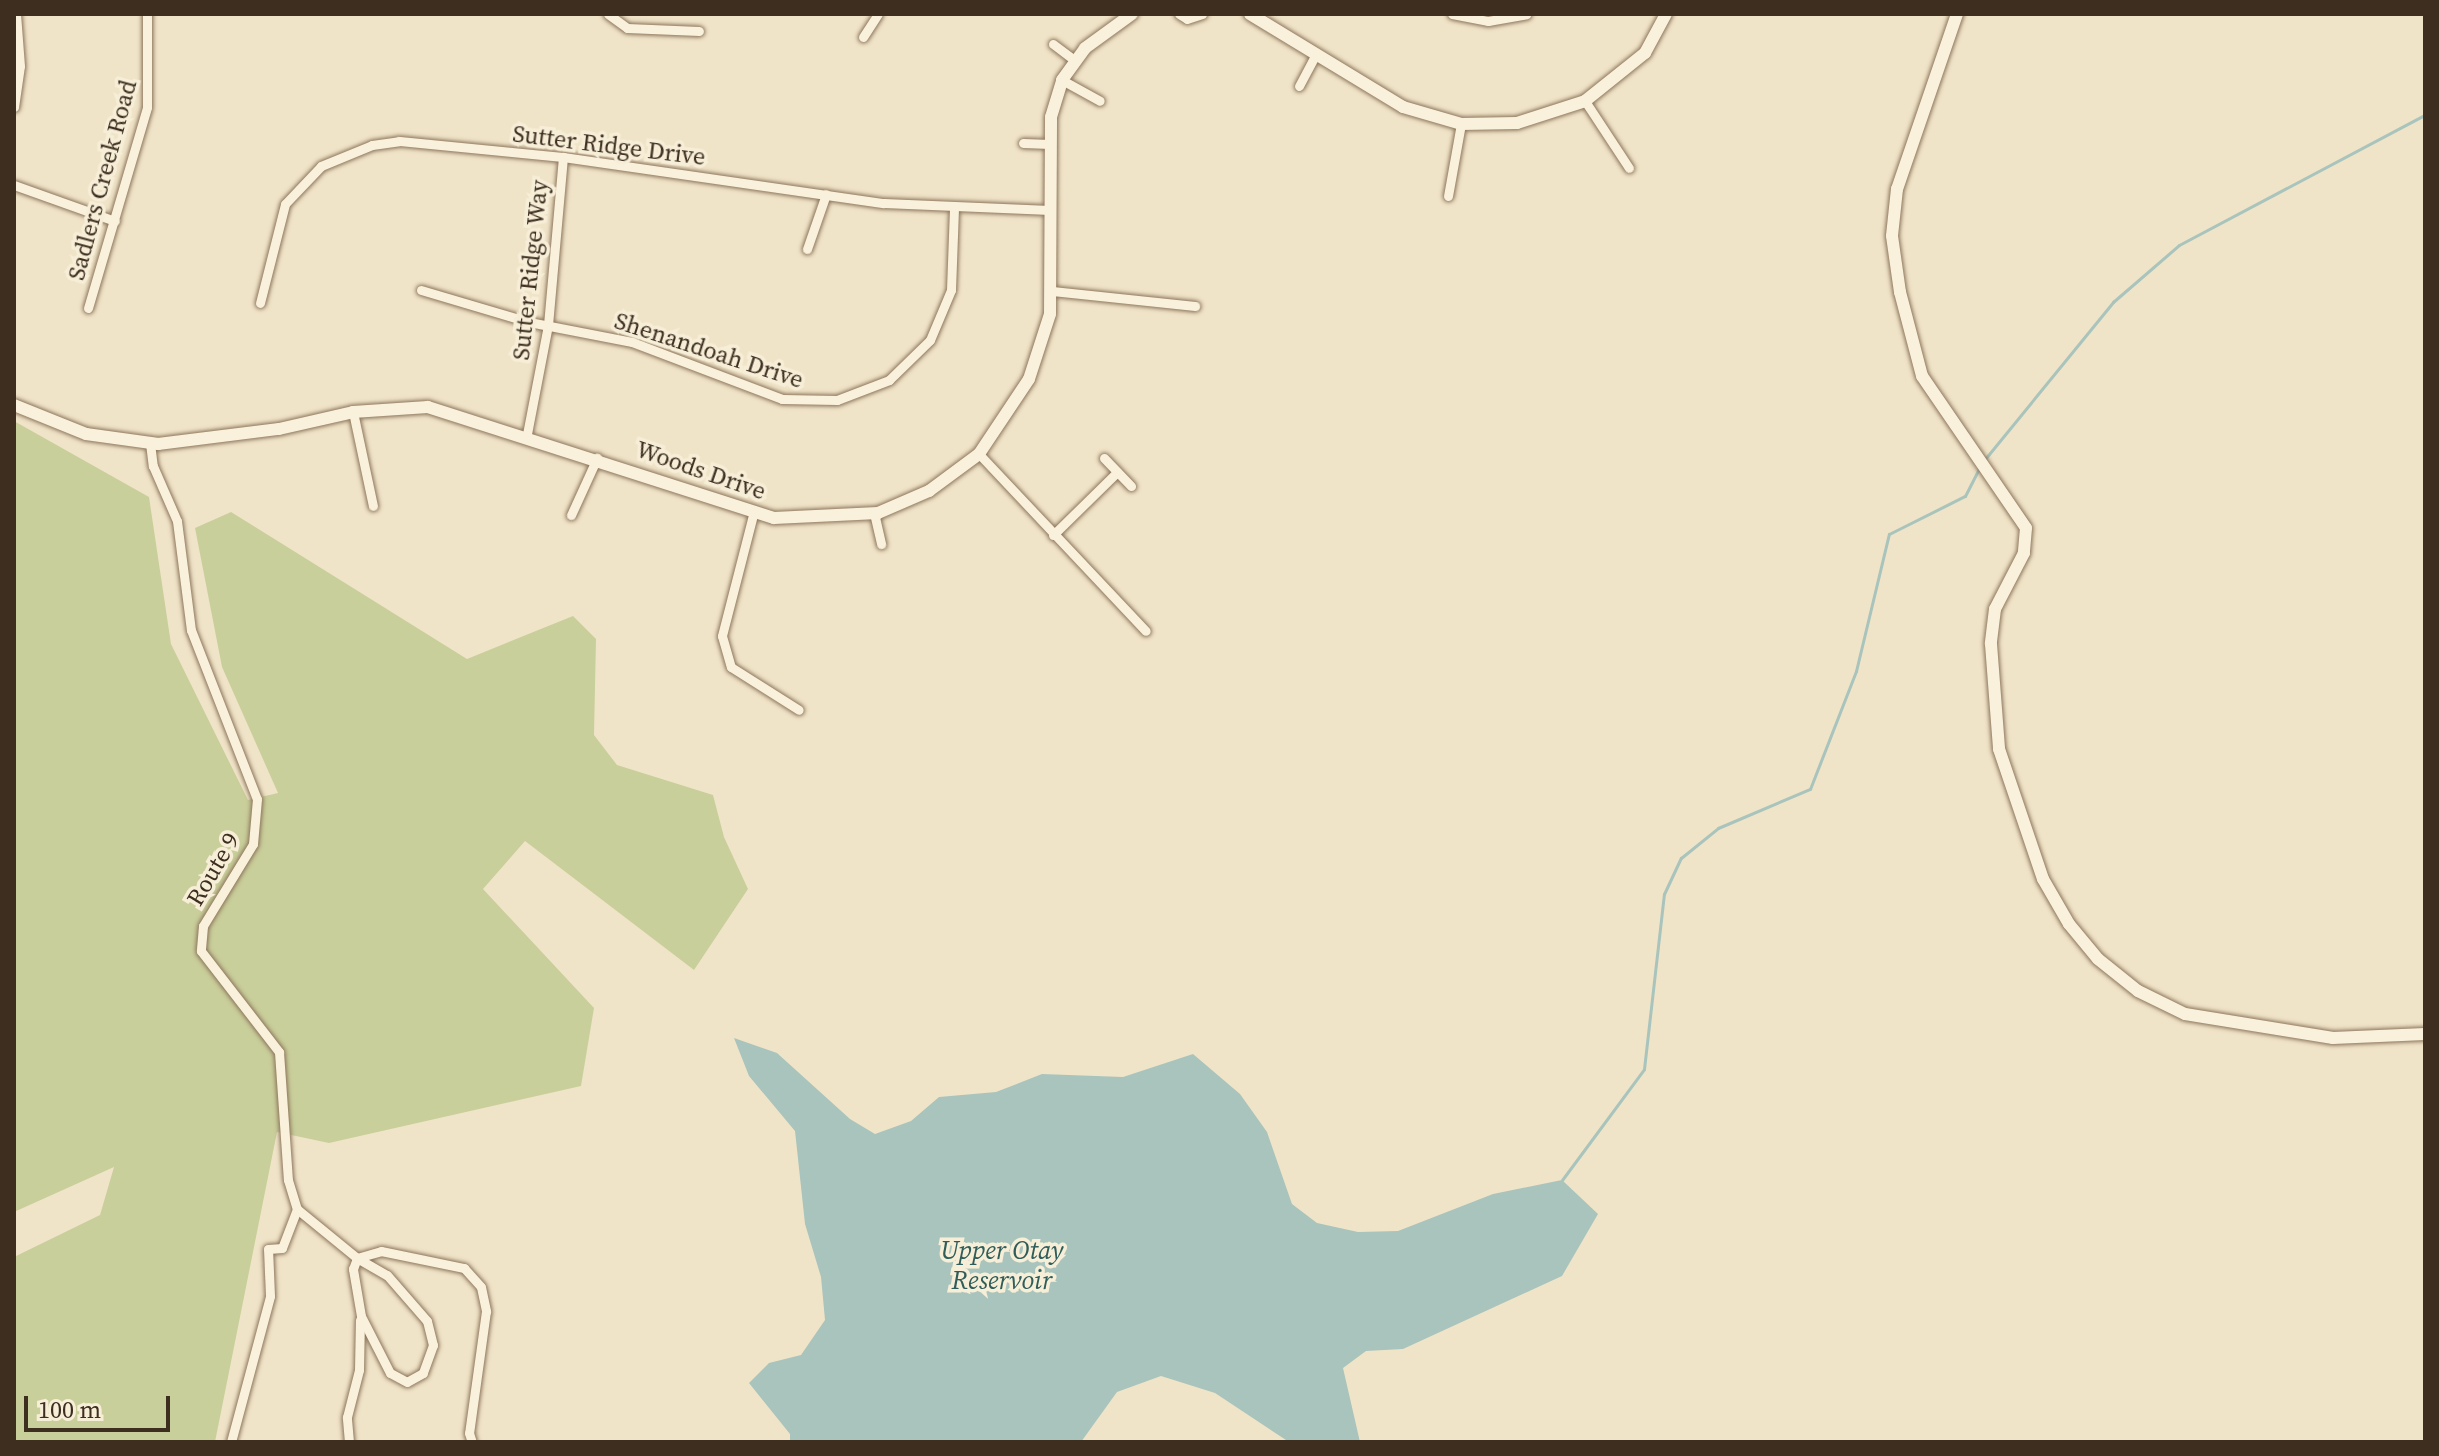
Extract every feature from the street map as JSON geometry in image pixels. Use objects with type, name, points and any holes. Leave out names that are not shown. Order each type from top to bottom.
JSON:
[{"type":"street","points":[[14,107],[20,66],[16,14]]},
{"type":"street","name":"Sadlers Creek Road","points":[[88,308],[115,221],[150,86],[147,14]]},
{"type":"street","points":[[608,14],[627,28],[699,31]]},
{"type":"street","points":[[863,37],[878,14]]},
{"type":"street","name":"Woods Drive","points":[[14,405],[86,434],[150,443],[279,429],[353,412],[428,407],[527,434],[774,518],[874,513],[929,491],[979,454],[1029,379],[1050,314],[1050,144],[1062,80],[1074,60],[1110,25],[1132,14]]},
{"type":"street","points":[[1179,14],[1187,19],[1202,14]]},
{"type":"street","points":[[1250,14],[1403,107],[1461,124],[1517,123],[1585,101],[1645,53],[1666,14]]},
{"type":"street","points":[[1452,14],[1488,21],[1526,14]]},
{"type":"street","points":[[1957,14],[1897,189],[1892,236],[1900,292],[1922,376],[2011,500],[2026,528],[2024,553],[1995,609],[1991,644],[1999,749],[2043,879],[2069,924],[2098,959],[2138,991],[2185,1014],[2348,1039],[2425,1034]]},
{"type":"street","points":[[1053,44],[1074,60]]},
{"type":"street","points":[[1299,86],[1316,54]]},
{"type":"street","points":[[1062,80],[1100,101]]},
{"type":"street","points":[[1585,101],[1629,168]]},
{"type":"street","points":[[1448,196],[1461,124]]},
{"type":"street","name":"Sutter Ridge Drive","points":[[260,303],[285,204],[310,174],[336,156],[399,141],[563,157],[826,194],[954,208],[1050,210]]},
{"type":"street","points":[[1023,143],[1050,144]]},
{"type":"street","name":"Sutter Ridge Way","points":[[527,434],[548,325],[563,157]]},
{"type":"street","points":[[14,185],[115,221]]},
{"type":"street","points":[[807,249],[826,194]]},
{"type":"street","name":"Shenandoah Drive","points":[[421,290],[548,325],[632,342],[782,399],[823,402],[850,397],[901,371],[937,328],[954,277],[954,208]]},
{"type":"street","points":[[1052,291],[1195,306]]},
{"type":"street","points":[[353,412],[373,506]]},
{"type":"street","name":"Route 9","points":[[150,443],[153,466],[177,521],[191,630],[257,799],[253,844],[203,926],[200,945],[279,1052],[289,1187],[297,1209]]},
{"type":"street","points":[[979,454],[1146,631]]},
{"type":"street","points":[[571,515],[597,458]]},
{"type":"street","points":[[1104,458],[1131,486]]},
{"type":"street","points":[[1053,535],[1117,472]]},
{"type":"street","points":[[754,511],[722,636],[731,667],[799,710]]},
{"type":"street","points":[[874,513],[881,544]]},
{"type":"street","points":[[231,1442],[270,1296],[268,1249],[282,1248],[297,1209],[357,1258],[397,1285],[427,1321],[433,1345],[423,1373],[407,1382],[390,1373],[361,1316]]},
{"type":"street","points":[[357,1258],[381,1251],[464,1268],[479,1282],[486,1311],[469,1433],[472,1442]]},
{"type":"street","points":[[349,1442],[347,1417],[359,1370],[361,1316],[353,1269],[357,1258]]},
{"type":"green space","points":[[14,421],[149,497],[171,644],[248,800],[278,793],[222,667],[195,528],[231,512],[467,659],[573,616],[596,639],[594,735],[617,765],[713,795],[724,837],[748,889],[694,970],[525,841],[483,889],[594,1008],[581,1086],[329,1143],[277,1132],[215,1442],[14,1442],[14,1257],[100,1215],[114,1167],[14,1212]]},
{"type":"water","name":"Upper Otay Reservoir","points":[[734,1038],[777,1053],[850,1119],[875,1134],[911,1121],[939,1097],[996,1092],[1042,1074],[1123,1077],[1193,1054],[1240,1094],[1267,1132],[1292,1204],[1317,1223],[1358,1232],[1398,1231],[1493,1194],[1562,1180],[1598,1214],[1562,1276],[1403,1349],[1366,1351],[1343,1368],[1360,1442],[1289,1442],[1215,1393],[1161,1376],[1117,1392],[1081,1442],[790,1442],[790,1434],[749,1383],[769,1363],[801,1355],[825,1320],[821,1277],[805,1224],[795,1131],[749,1076]]},
{"type":"waterway","points":[[1985,459],[2113,302],[2179,245],[2425,115]]},
{"type":"waterway","points":[[1562,1180],[1644,1069],[1664,894],[1681,858],[1718,828],[1810,789],[1856,671],[1889,534],[1965,496],[1979,469]]}]
